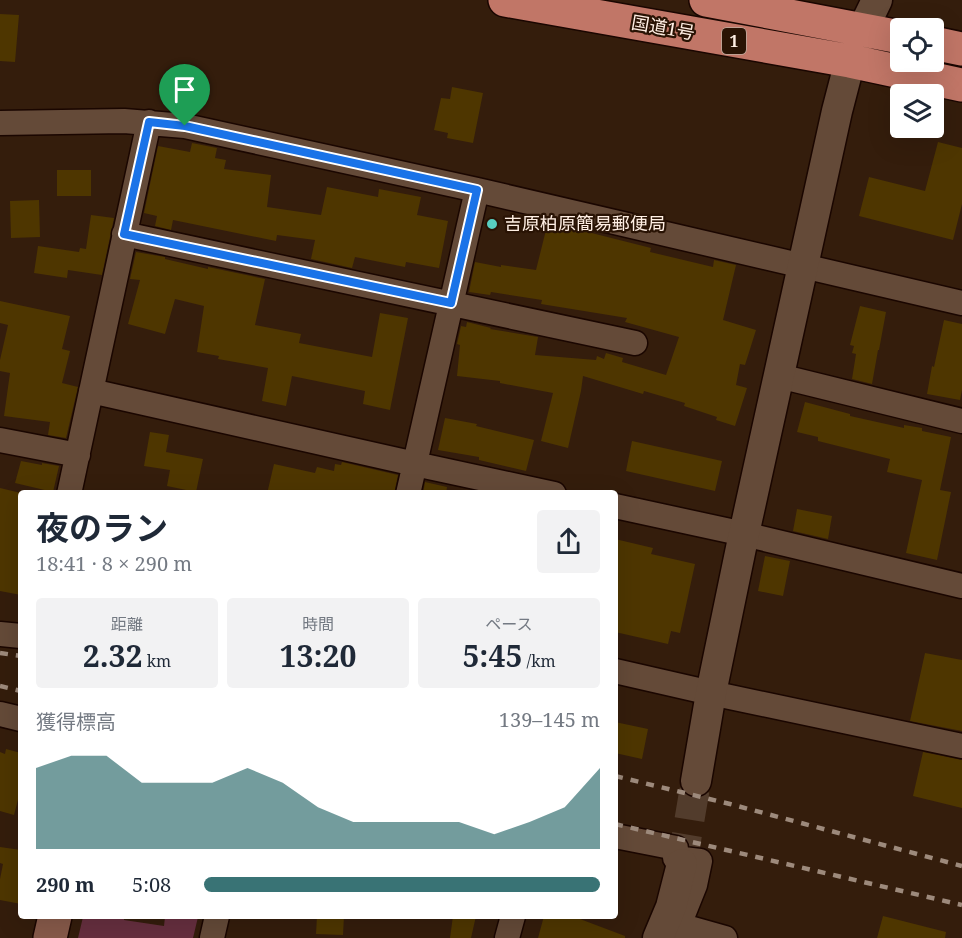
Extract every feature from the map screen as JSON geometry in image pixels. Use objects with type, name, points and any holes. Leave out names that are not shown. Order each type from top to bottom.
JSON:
[{"type":"highway","name":"国道1号","points":[[505,0],[850,61],[962,84]]},
{"type":"highway","name":"国道1号","points":[[706,0],[890,34]]},
{"type":"highway","points":[[944,45],[962,49]]},
{"type":"main road","points":[[50,938],[54,919]]},
{"type":"street","points":[[696,782],[711,693],[744,534],[837,111],[850,61],[877,0]]},
{"type":"street","points":[[0,123],[124,121],[185,126],[477,190],[962,303]]},
{"type":"street","points":[[70,490],[149,122]]},
{"type":"street","points":[[409,490],[477,190]]},
{"type":"street","points":[[124,234],[635,343]]},
{"type":"street","points":[[779,376],[962,422]]},
{"type":"street","points":[[91,391],[535,490]]},
{"type":"street","points":[[0,440],[78,455]]},
{"type":"street","points":[[618,507],[962,586]]},
{"type":"street","points":[[0,633],[18,636]]},
{"type":"street","points":[[618,672],[962,746]]},
{"type":"street","points":[[0,714],[18,717]]},
{"type":"street","points":[[618,837],[676,848],[675,858],[700,861],[695,885],[670,934]]},
{"type":"street","points":[[670,934],[670,907],[682,864]]},
{"type":"street","points":[[212,938],[217,919]]},
{"type":"street","points":[[507,938],[512,919]]},
{"type":"street","points":[[670,934],[725,938]]},
{"type":"shaded area","points":[[83,919],[124,919],[164,926],[165,919],[198,919],[193,938],[78,938]]},
{"type":"building","points":[[0,14],[19,15],[15,62],[0,61]]},
{"type":"building","points":[[452,87],[483,93],[473,143],[447,138],[448,133],[434,130],[441,98],[450,99]]},
{"type":"building","points":[[938,142],[962,148],[962,204],[953,240],[859,216],[869,177],[925,191]]},
{"type":"building","points":[[192,143],[217,148],[215,158],[226,160],[224,169],[271,175],[267,207],[321,215],[327,187],[378,197],[379,189],[421,197],[417,215],[448,221],[439,268],[406,262],[405,267],[355,257],[352,268],[311,259],[315,240],[277,235],[276,241],[173,220],[171,230],[155,226],[157,216],[144,213],[158,146],[190,152]]},
{"type":"building","points":[[57,170],[91,170],[91,196],[57,196]]},
{"type":"building","points":[[39,200],[40,237],[11,238],[10,201]]},
{"type":"building","points":[[91,215],[114,218],[102,275],[68,270],[67,278],[34,273],[38,246],[79,252],[80,248],[86,249]]},
{"type":"building","points":[[548,222],[651,248],[650,252],[713,267],[714,260],[736,265],[723,320],[756,330],[745,365],[740,364],[736,385],[747,388],[735,426],[716,420],[717,417],[684,406],[685,403],[644,391],[643,394],[583,376],[568,448],[541,441],[553,393],[500,383],[500,381],[457,376],[460,345],[457,344],[461,326],[466,327],[467,322],[490,329],[538,337],[535,355],[596,360],[597,356],[604,359],[606,353],[623,358],[622,362],[666,375],[679,337],[625,322],[627,318],[541,304],[542,300],[491,292],[490,295],[469,292],[475,262],[536,270]]},
{"type":"building","points":[[136,252],[208,269],[208,267],[265,279],[255,325],[301,334],[299,343],[372,357],[380,313],[408,318],[390,410],[363,404],[365,391],[292,376],[286,406],[262,401],[268,368],[218,359],[219,356],[197,352],[204,306],[175,299],[165,334],[128,324],[140,280],[130,279]]},
{"type":"building","points":[[0,301],[70,316],[62,349],[70,351],[62,383],[78,387],[66,438],[48,435],[50,422],[4,416],[10,373],[0,371],[0,360],[8,325],[0,323]]},
{"type":"building","points":[[860,306],[886,312],[872,384],[852,379],[856,354],[852,353],[854,346],[850,345]]},
{"type":"building","points":[[944,320],[962,324],[960,400],[927,394]]},
{"type":"building","points":[[805,402],[850,414],[850,416],[904,428],[904,425],[922,428],[922,431],[951,437],[940,490],[951,492],[937,560],[906,553],[922,480],[887,472],[890,459],[818,441],[818,437],[797,432]]},
{"type":"building","points":[[445,418],[477,424],[476,426],[534,440],[526,471],[479,460],[479,457],[438,450]]},
{"type":"building","points":[[150,432],[169,435],[166,452],[203,459],[196,490],[167,486],[170,470],[144,466]]},
{"type":"building","points":[[632,441],[722,461],[715,491],[626,471]]},
{"type":"building","points":[[21,461],[59,466],[53,490],[15,483]]},
{"type":"building","points":[[342,462],[398,475],[395,490],[268,490],[274,464],[315,473],[317,467],[334,471],[335,464],[341,465]]},
{"type":"building","points":[[425,482],[447,487],[447,490],[424,490]]},
{"type":"building","points":[[0,488],[18,492],[18,594],[0,591]]},
{"type":"building","points":[[797,509],[832,516],[828,539],[793,531]]},
{"type":"building","points":[[618,540],[653,548],[651,554],[695,564],[680,633],[671,631],[668,644],[618,633]]},
{"type":"building","points":[[765,556],[790,561],[783,596],[758,591]]},
{"type":"building","points":[[925,653],[962,660],[962,731],[910,721]]},
{"type":"building","points":[[618,723],[648,729],[642,759],[618,754]]},
{"type":"building","points":[[6,749],[18,752],[18,800],[14,815],[0,811],[0,752],[5,754]]},
{"type":"building","points":[[923,752],[962,760],[962,808],[913,796]]},
{"type":"building","points":[[0,847],[18,850],[18,903],[0,900],[3,864],[0,863]]},
{"type":"building","points":[[883,916],[946,932],[945,938],[877,938]]},
{"type":"building","points":[[317,919],[344,919],[343,935],[316,934]]},
{"type":"building","points":[[453,919],[475,919],[471,938],[450,938]]},
{"type":"building","points":[[543,919],[580,919],[625,936],[625,938],[538,938]]},
{"type":"tunnel","points":[[682,864],[696,781]]},
{"type":"railway","points":[[0,653],[18,656]]},
{"type":"railway","points":[[0,686],[18,690]]},
{"type":"railway","points":[[618,777],[962,866]]},
{"type":"railway","points":[[618,825],[962,905]]},
{"type":"place","name":"吉原柏原簡易郵便局","points":[[492,224]]},
{"type":"route","points":[[149,122],[185,126],[477,190],[451,303],[124,234],[149,122]]}]
